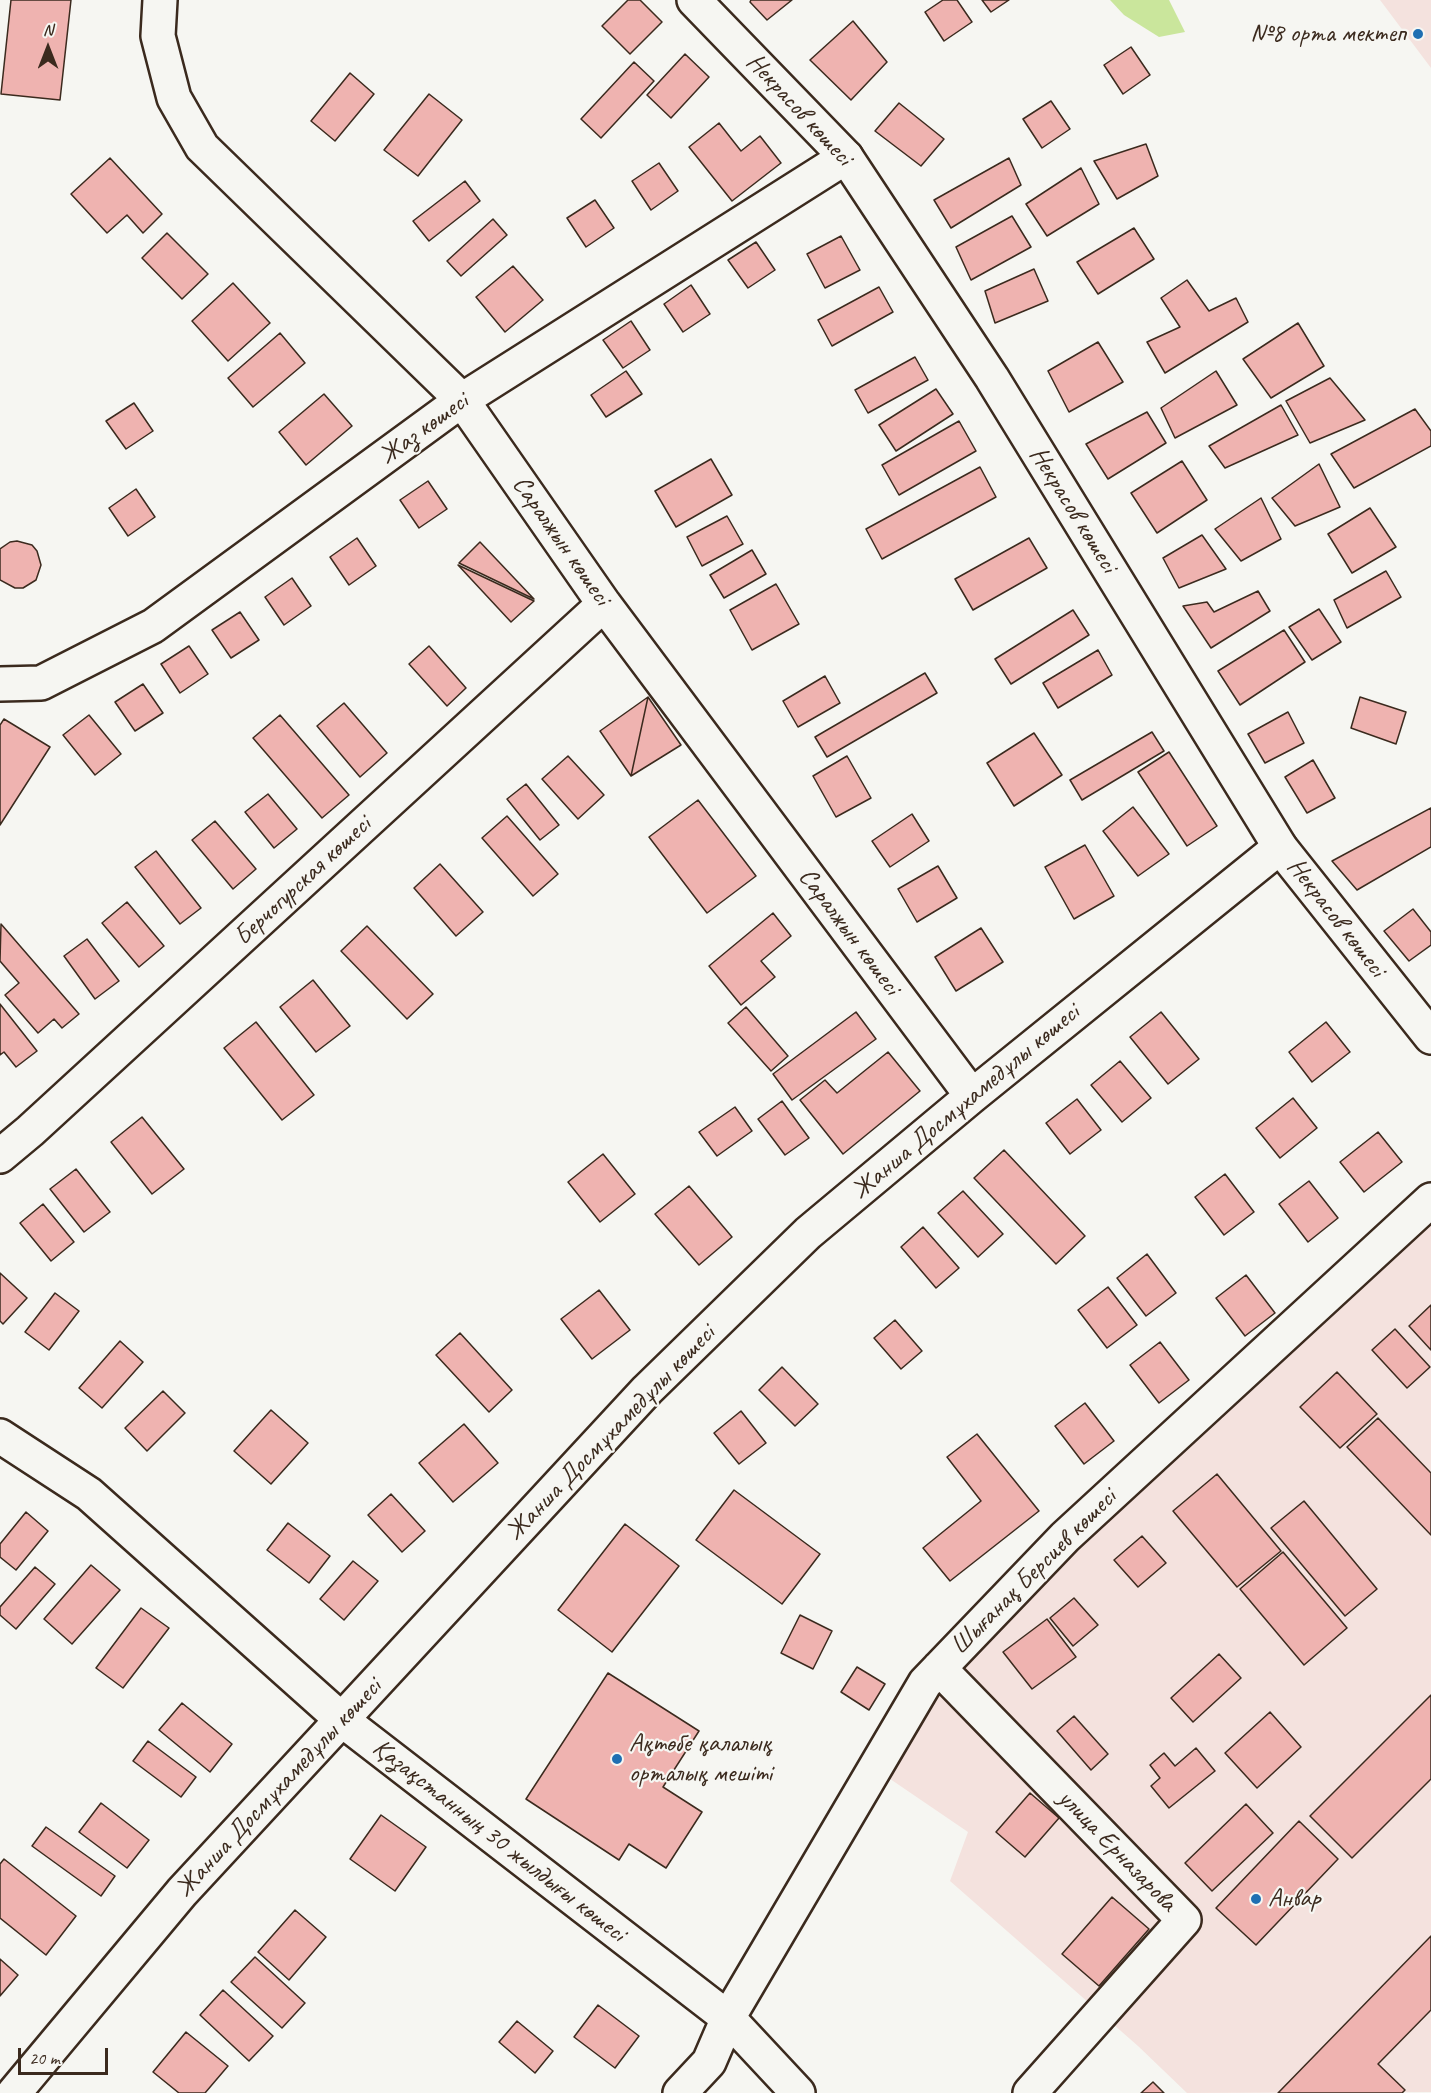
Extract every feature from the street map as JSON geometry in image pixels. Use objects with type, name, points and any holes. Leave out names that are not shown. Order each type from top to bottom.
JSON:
[{"type":"street","name":"Саралжын көшесі","points":[[160,0],[158,36],[174,98],[202,147],[462,400],[604,604],[972,1096]]},
{"type":"street","name":"Некрасов көшесі","points":[[694,0],[846,157],[992,378],[1280,847],[1431,1037]]},
{"type":"street","name":"Жаз көшесі","points":[[0,684],[41,683],[153,626],[462,400],[846,157]]},
{"type":"street","name":"Берчогурская көшесі","points":[[0,1156],[604,604]]},
{"type":"street","name":"Жанша Досмұхамедұлы көшесі","points":[[14,2093],[182,1892],[647,1390],[808,1233],[972,1096],[1280,847]]},
{"type":"street","name":"Шығанақ Берсиев көшесі","points":[[680,2093],[709,2062],[729,2018],[925,1683],[1065,1537],[1431,1200]]},
{"type":"street","name":"Қазақстанның 30 жылдығы көшесі","points":[[0,1436],[89,1494],[342,1720],[729,2018],[798,2093]]},
{"type":"street","name":"улица Ерназарова","points":[[939,1668],[1184,1920],[1030,2093]]},
{"type":"shaded area","name":"№8 орта мектеп","points":[[1380,0],[1431,0],[1431,68]]},
{"type":"shaded area","points":[[1431,1200],[1431,2092],[1187,2093],[1138,2046],[950,1881],[968,1832],[874,1768],[939,1668]]},
{"type":"green space","points":[[1110,0],[1169,0],[1185,32],[1159,37],[1124,15]]},
{"type":"building","points":[[11,0],[71,0],[60,100],[1,94]]},
{"type":"building","points":[[628,0],[640,0],[662,22],[630,54],[602,26]]},
{"type":"building","points":[[751,0],[792,0],[767,20],[750,2]]},
{"type":"building","points":[[943,0],[957,0],[972,22],[944,41],[925,12]]},
{"type":"building","points":[[982,0],[1009,0],[991,12]]},
{"type":"building","points":[[853,21],[887,62],[851,100],[810,60]]},
{"type":"building","points":[[1131,47],[1150,75],[1123,94],[1104,65]]},
{"type":"building","points":[[685,54],[709,77],[671,118],[647,95]]},
{"type":"building","points":[[634,62],[654,81],[601,138],[581,119]]},
{"type":"building","points":[[350,73],[374,94],[335,141],[311,121]]},
{"type":"building","points":[[429,94],[462,120],[418,176],[384,150]]},
{"type":"building","points":[[1051,101],[1070,129],[1042,148],[1023,119]]},
{"type":"building","points":[[899,103],[944,139],[921,166],[875,131]]},
{"type":"building","points":[[719,123],[741,151],[760,136],[781,163],[732,201],[689,147]]},
{"type":"building","points":[[1146,144],[1158,176],[1117,199],[1094,161]]},
{"type":"building","points":[[110,158],[162,214],[143,233],[127,215],[107,233],[71,194]]},
{"type":"building","points":[[1009,158],[1021,185],[951,228],[934,200]]},
{"type":"building","points":[[659,163],[678,191],[651,210],[632,181]]},
{"type":"building","points":[[1081,168],[1099,204],[1047,236],[1026,204]]},
{"type":"building","points":[[465,181],[480,201],[429,241],[413,221]]},
{"type":"building","points":[[595,200],[614,228],[586,247],[567,218]]},
{"type":"building","points":[[1012,216],[1031,247],[971,280],[956,247]]},
{"type":"building","points":[[493,219],[507,235],[461,276],[447,261]]},
{"type":"building","points":[[1134,228],[1154,259],[1098,294],[1077,262]]},
{"type":"building","points":[[167,233],[208,274],[182,299],[142,258]]},
{"type":"building","points":[[841,236],[860,270],[825,288],[807,254]]},
{"type":"building","points":[[756,242],[775,270],[748,288],[728,260]]},
{"type":"building","points":[[513,266],[543,300],[505,332],[476,297]]},
{"type":"building","points":[[1034,269],[1048,301],[995,323],[985,291]]},
{"type":"building","points":[[1187,280],[1209,311],[1236,298],[1248,322],[1165,373],[1147,342],[1180,327],[1161,298]]},
{"type":"building","points":[[233,283],[270,323],[228,361],[192,321]]},
{"type":"building","points":[[691,285],[710,314],[683,332],[664,304]]},
{"type":"building","points":[[879,287],[893,312],[832,346],[818,320]]},
{"type":"building","points":[[631,321],[650,350],[623,368],[603,340]]},
{"type":"building","points":[[1298,323],[1324,366],[1271,398],[1243,359]]},
{"type":"building","points":[[280,333],[305,363],[253,407],[228,378]]},
{"type":"building","points":[[1098,342],[1123,382],[1069,412],[1048,371]]},
{"type":"building","points":[[915,357],[928,380],[868,413],[855,390]]},
{"type":"building","points":[[626,371],[642,394],[606,417],[591,395]]},
{"type":"building","points":[[1216,371],[1237,405],[1175,438],[1161,408]]},
{"type":"building","points":[[1330,378],[1365,420],[1310,443],[1286,401]]},
{"type":"building","points":[[936,389],[953,414],[896,451],[879,425]]},
{"type":"building","points":[[324,394],[352,426],[306,465],[279,432]]},
{"type":"building","points":[[134,403],[153,431],[126,449],[106,421]]},
{"type":"building","points":[[1281,405],[1298,435],[1225,468],[1209,446]]},
{"type":"building","points":[[1415,409],[1431,431],[1431,446],[1354,488],[1331,454]]},
{"type":"building","points":[[1147,412],[1166,443],[1108,479],[1086,444]]},
{"type":"building","points":[[959,421],[976,451],[899,495],[882,465]]},
{"type":"building","points":[[711,459],[732,495],[676,527],[655,491]]},
{"type":"building","points":[[1182,461],[1207,500],[1157,533],[1131,493]]},
{"type":"building","points":[[1319,464],[1340,507],[1295,526],[1272,498]]},
{"type":"building","points":[[980,467],[996,497],[882,559],[866,529]]},
{"type":"building","points":[[428,481],[447,509],[419,528],[400,500]]},
{"type":"building","points":[[136,489],[155,517],[128,536],[109,508]]},
{"type":"building","points":[[1261,498],[1281,539],[1241,561],[1215,529]]},
{"type":"building","points":[[1370,508],[1396,547],[1352,573],[1328,534]]},
{"type":"building","points":[[727,516],[743,544],[702,566],[687,537]]},
{"type":"building","points":[[1202,535],[1226,569],[1179,588],[1163,558]]},
{"type":"building","points":[[357,538],[376,566],[349,585],[330,557]]},
{"type":"building","points":[[1029,538],[1047,568],[973,610],[955,579]]},
{"type":"building","points":[[17,541],[32,545],[37,551],[41,565],[36,580],[23,588],[15,588],[0,580],[0,549],[10,542]]},
{"type":"building","points":[[480,542],[534,599],[459,563]]},
{"type":"building","points":[[752,550],[766,574],[724,598],[710,575]]},
{"type":"building","points":[[458,565],[534,601],[511,622]]},
{"type":"building","points":[[1386,571],[1401,597],[1347,628],[1334,600]]},
{"type":"building","points":[[292,578],[311,606],[284,625],[265,597]]},
{"type":"building","points":[[776,584],[799,624],[752,650],[730,610]]},
{"type":"building","points":[[1258,591],[1270,611],[1211,648],[1183,606],[1207,602],[1214,612]]},
{"type":"building","points":[[1319,609],[1341,642],[1312,660],[1289,627]]},
{"type":"building","points":[[1073,610],[1089,635],[1011,684],[995,659]]},
{"type":"building","points":[[240,612],[259,640],[231,658],[212,630]]},
{"type":"building","points":[[1284,630],[1305,662],[1240,705],[1218,671]]},
{"type":"building","points":[[189,646],[208,674],[180,693],[161,664]]},
{"type":"building","points":[[429,646],[466,688],[447,706],[409,664]]},
{"type":"building","points":[[1098,650],[1112,675],[1058,708],[1043,683]]},
{"type":"building","points":[[925,673],[937,693],[827,757],[815,737]]},
{"type":"building","points":[[825,676],[840,703],[798,727],[783,701]]},
{"type":"building","points":[[143,684],[163,713],[135,731],[115,702]]},
{"type":"building","points":[[648,697],[631,776],[600,731]]},
{"type":"building","points":[[648,697],[681,745],[631,776]]},
{"type":"building","points":[[1360,697],[1406,712],[1396,744],[1351,728]]},
{"type":"building","points":[[344,703],[387,753],[360,777],[317,726]]},
{"type":"building","points":[[1288,712],[1304,743],[1265,763],[1248,734]]},
{"type":"building","points":[[89,715],[121,754],[95,775],[63,735]]},
{"type":"building","points":[[280,715],[349,795],[322,818],[253,738]]},
{"type":"building","points":[[4,719],[50,747],[0,825],[0,725]]},
{"type":"building","points":[[1152,732],[1164,751],[1082,800],[1070,780]]},
{"type":"building","points":[[1034,733],[1062,775],[1014,806],[987,763]]},
{"type":"building","points":[[1169,752],[1217,826],[1187,846],[1138,772]]},
{"type":"building","points":[[568,756],[604,795],[578,819],[542,779]]},
{"type":"building","points":[[847,756],[871,798],[836,817],[813,776]]},
{"type":"building","points":[[1313,760],[1335,798],[1307,813],[1285,777]]},
{"type":"building","points":[[526,784],[559,825],[540,840],[507,799]]},
{"type":"building","points":[[268,794],[297,829],[274,848],[245,812]]},
{"type":"building","points":[[698,800],[756,876],[707,913],[649,837]]},
{"type":"building","points":[[1133,807],[1169,854],[1138,876],[1103,831]]},
{"type":"building","points":[[1431,808],[1431,847],[1357,890],[1332,861]]},
{"type":"building","points":[[912,814],[929,841],[890,867],[872,841]]},
{"type":"building","points":[[507,816],[558,874],[533,896],[482,838]]},
{"type":"building","points":[[215,821],[256,869],[233,889],[192,840]]},
{"type":"building","points":[[1085,845],[1114,896],[1074,919],[1045,867]]},
{"type":"building","points":[[156,851],[201,908],[180,924],[135,867]]},
{"type":"building","points":[[440,864],[483,912],[456,936],[414,888]]},
{"type":"building","points":[[938,866],[957,898],[917,922],[898,889]]},
{"type":"building","points":[[127,902],[164,946],[139,967],[102,923]]},
{"type":"building","points":[[1413,909],[1431,932],[1431,945],[1409,961],[1384,931]]},
{"type":"building","points":[[773,913],[791,936],[761,961],[775,977],[741,1005],[709,966]]},
{"type":"building","points":[[1,924],[79,1014],[62,1028],[54,1019],[38,1033],[5,995],[19,983],[0,961]]},
{"type":"building","points":[[367,926],[433,994],[407,1019],[341,951]]},
{"type":"building","points":[[981,928],[1003,962],[956,991],[935,957]]},
{"type":"building","points":[[87,939],[119,981],[95,999],[64,956]]},
{"type":"building","points":[[313,980],[350,1026],[316,1052],[280,1007]]},
{"type":"building","points":[[0,1004],[37,1051],[16,1067],[4,1052],[0,1055]]},
{"type":"building","points":[[746,1007],[788,1056],[771,1071],[728,1023]]},
{"type":"building","points":[[856,1012],[876,1039],[792,1100],[773,1074]]},
{"type":"building","points":[[1161,1012],[1199,1059],[1168,1084],[1130,1037]]},
{"type":"building","points":[[256,1022],[314,1095],[282,1120],[224,1048]]},
{"type":"building","points":[[1326,1022],[1350,1052],[1312,1082],[1289,1052]]},
{"type":"building","points":[[888,1052],[920,1091],[843,1154],[800,1100],[825,1080],[837,1093]]},
{"type":"building","points":[[1120,1061],[1151,1098],[1122,1122],[1091,1085]]},
{"type":"building","points":[[1293,1098],[1317,1128],[1280,1158],[1256,1128]]},
{"type":"building","points":[[1077,1099],[1101,1130],[1070,1154],[1046,1123]]},
{"type":"building","points":[[782,1101],[809,1138],[785,1155],[758,1119]]},
{"type":"building","points":[[735,1107],[752,1131],[717,1156],[699,1132]]},
{"type":"building","points":[[142,1117],[184,1169],[152,1194],[111,1142]]},
{"type":"building","points":[[1378,1132],[1402,1162],[1364,1192],[1340,1162]]},
{"type":"building","points":[[1004,1150],[1085,1236],[1056,1264],[974,1178]]},
{"type":"building","points":[[603,1154],[635,1194],[600,1222],[568,1182]]},
{"type":"building","points":[[76,1169],[110,1212],[84,1232],[50,1189]]},
{"type":"building","points":[[1225,1174],[1254,1212],[1224,1235],[1195,1197]]},
{"type":"building","points":[[1309,1181],[1338,1218],[1308,1242],[1279,1204]]},
{"type":"building","points":[[689,1186],[732,1237],[699,1265],[655,1214]]},
{"type":"building","points":[[963,1191],[1003,1234],[978,1257],[938,1213]]},
{"type":"building","points":[[43,1204],[74,1242],[51,1261],[20,1223]]},
{"type":"building","points":[[923,1227],[959,1268],[936,1288],[901,1247]]},
{"type":"building","points":[[1147,1254],[1176,1293],[1146,1316],[1117,1278]]},
{"type":"building","points":[[0,1273],[27,1298],[3,1324],[0,1321]]},
{"type":"building","points":[[1246,1275],[1275,1313],[1245,1336],[1216,1298]]},
{"type":"building","points":[[1108,1287],[1137,1325],[1107,1348],[1078,1310]]},
{"type":"building","points":[[599,1290],[630,1330],[592,1359],[561,1319]]},
{"type":"building","points":[[55,1293],[79,1311],[49,1350],[25,1332]]},
{"type":"building","points":[[1431,1305],[1431,1350],[1409,1326]]},
{"type":"building","points":[[895,1320],[922,1351],[901,1369],[874,1338]]},
{"type":"building","points":[[1395,1329],[1430,1367],[1407,1388],[1372,1350]]},
{"type":"building","points":[[460,1333],[512,1390],[489,1412],[436,1355]]},
{"type":"building","points":[[120,1341],[143,1362],[102,1408],[79,1388]]},
{"type":"building","points":[[1160,1342],[1189,1380],[1159,1403],[1130,1365]]},
{"type":"building","points":[[782,1367],[818,1404],[795,1426],[759,1390]]},
{"type":"building","points":[[1337,1372],[1377,1414],[1340,1448],[1300,1407]]},
{"type":"building","points":[[163,1391],[185,1413],[147,1451],[125,1428]]},
{"type":"building","points":[[1085,1403],[1114,1441],[1084,1464],[1055,1426]]},
{"type":"building","points":[[271,1410],[308,1443],[271,1484],[234,1451]]},
{"type":"building","points":[[741,1411],[766,1443],[739,1464],[714,1433]]},
{"type":"building","points":[[1378,1418],[1431,1473],[1431,1535],[1347,1447]]},
{"type":"building","points":[[464,1424],[498,1463],[453,1502],[419,1463]]},
{"type":"building","points":[[977,1434],[1039,1511],[950,1581],[923,1548],[981,1501],[947,1457]]},
{"type":"building","points":[[1217,1474],[1281,1551],[1237,1587],[1173,1511]]},
{"type":"building","points":[[734,1490],[820,1554],[782,1604],[696,1540]]},
{"type":"building","points":[[391,1494],[425,1531],[402,1552],[368,1515]]},
{"type":"building","points":[[1304,1501],[1377,1589],[1345,1616],[1271,1528]]},
{"type":"building","points":[[26,1512],[48,1531],[16,1570],[0,1557],[0,1544]]},
{"type":"building","points":[[288,1523],[330,1556],[309,1583],[267,1550]]},
{"type":"building","points":[[625,1524],[679,1566],[612,1652],[558,1610]]},
{"type":"building","points":[[1142,1536],[1166,1563],[1138,1587],[1114,1560]]},
{"type":"building","points":[[1283,1552],[1347,1628],[1304,1665],[1240,1589]]},
{"type":"building","points":[[353,1561],[378,1581],[344,1620],[320,1599]]},
{"type":"building","points":[[91,1565],[120,1590],[72,1644],[44,1619]]},
{"type":"building","points":[[35,1567],[55,1584],[16,1629],[0,1615],[0,1607]]},
{"type":"building","points":[[1074,1598],[1098,1625],[1073,1646],[1050,1618]]},
{"type":"building","points":[[141,1608],[169,1628],[123,1688],[96,1668]]},
{"type":"building","points":[[800,1615],[832,1631],[813,1669],[781,1653]]},
{"type":"building","points":[[1047,1619],[1076,1657],[1032,1689],[1003,1652]]},
{"type":"building","points":[[1219,1654],[1241,1678],[1193,1722],[1171,1698]]},
{"type":"building","points":[[857,1667],[885,1684],[869,1710],[841,1692]]},
{"type":"building","name":"Ақтөбе қалалық орталық мешіті","points":[[608,1673],[699,1731],[663,1787],[702,1812],[666,1868],[629,1844],[619,1860],[526,1799]]},
{"type":"building","points":[[1431,1695],[1431,1779],[1352,1858],[1310,1816]]},
{"type":"building","points":[[182,1703],[232,1744],[210,1772],[159,1730]]},
{"type":"building","points":[[1270,1712],[1301,1747],[1257,1788],[1225,1753]]},
{"type":"building","points":[[1074,1716],[1108,1754],[1091,1770],[1057,1731]]},
{"type":"building","points":[[148,1741],[196,1777],[181,1797],[133,1761]]},
{"type":"building","points":[[1196,1748],[1215,1771],[1169,1808],[1151,1786],[1160,1778],[1150,1765],[1164,1753],[1175,1766]]},
{"type":"building","points":[[1030,1793],[1059,1818],[1025,1857],[996,1832]]},
{"type":"building","points":[[101,1803],[149,1840],[127,1868],[79,1832]]},
{"type":"building","points":[[1246,1804],[1273,1833],[1212,1891],[1185,1863]]},
{"type":"building","points":[[381,1815],[426,1847],[395,1891],[350,1859]]},
{"type":"building","points":[[1299,1821],[1338,1859],[1256,1945],[1216,1908]]},
{"type":"building","points":[[46,1827],[115,1876],[101,1896],[32,1846]]},
{"type":"building","points":[[4,1859],[76,1916],[46,1955],[0,1918],[0,1864]]},
{"type":"building","points":[[1112,1897],[1149,1929],[1099,1986],[1062,1954]]},
{"type":"building","points":[[295,1910],[326,1937],[289,1980],[258,1952]]},
{"type":"building","points":[[1431,1936],[1431,2010],[1378,2064],[1405,2090],[1402,2093],[1278,2093]]},
{"type":"building","points":[[255,1957],[305,2003],[282,2028],[231,1982]]},
{"type":"building","points":[[0,1959],[18,1975],[0,1996]]},
{"type":"building","points":[[223,1990],[273,2036],[249,2061],[200,2015]]},
{"type":"building","points":[[598,2005],[639,2036],[615,2068],[574,2037]]},
{"type":"building","points":[[517,2021],[553,2051],[535,2073],[499,2042]]},
{"type":"building","points":[[186,2032],[228,2066],[205,2093],[179,2093],[153,2072]]},
{"type":"building","points":[[1153,2082],[1164,2093],[1141,2093]]},
{"type":"place","name":"№8 орта мектеп","points":[[1418,34]]},
{"type":"place","name":"Ақтөбе қалалық орталық мешіті","points":[[617,1759]]},
{"type":"place","name":"Анвар","points":[[1256,1899]]}]
